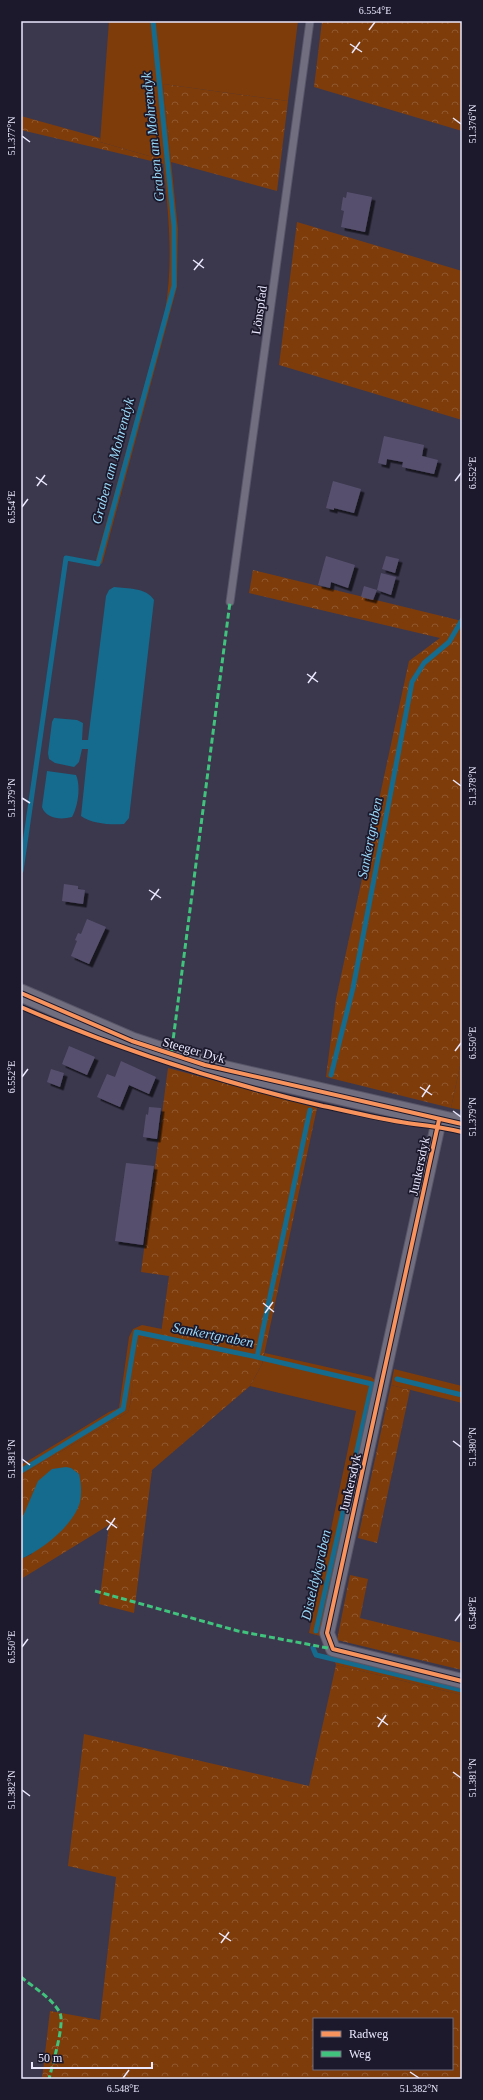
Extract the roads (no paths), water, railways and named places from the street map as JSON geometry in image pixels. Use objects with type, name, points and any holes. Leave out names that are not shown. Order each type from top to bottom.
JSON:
[{"type":"street","name":"Steeger Dyk","points":[[21,993],[100,1028],[178,1057],[268,1081],[462,1124]]},
{"type":"street","name":"Junkersdyk","points":[[439,1120],[327,1633],[333,1649],[462,1681]]},
{"type":"lane","name":"Lönspfad","points":[[230,602],[310,21]]},
{"type":"water","points":[[114,587],[142,591],[151,596],[154,600],[129,818],[124,824],[96,822],[85,819],[81,816],[88,749],[82,749],[79,762],[74,767],[55,763],[49,759],[48,753],[52,722],[54,718],[77,720],[83,723],[82,740],[88,740],[106,596],[109,590]]},
{"type":"water","points":[[47,771],[76,775],[78,780],[78,796],[72,817],[54,818],[44,811],[42,807]]},
{"type":"water","points":[[66,1467],[71,1468],[79,1474],[81,1495],[77,1511],[56,1536],[38,1550],[21,1559],[21,1521],[38,1481],[52,1469]]},
{"type":"waterway","name":"Graben am Mohrendyk","points":[[21,871],[66,558],[98,564],[174,286],[174,226],[153,21]]},
{"type":"waterway","name":"Sankertgraben","points":[[331,1075],[353,988],[412,682],[424,663],[449,642],[462,620]]},
{"type":"waterway","name":"Sankertgraben","points":[[21,1471],[123,1409],[136,1332],[257,1357],[310,1110]]},
{"type":"waterway","name":"Disteldykgraben","points":[[257,1357],[372,1384],[316,1631]]},
{"type":"waterway","points":[[397,1379],[462,1395]]},
{"type":"waterway","name":"Disteldykgraben","points":[[313,1648],[316,1655],[462,1690]]}]
